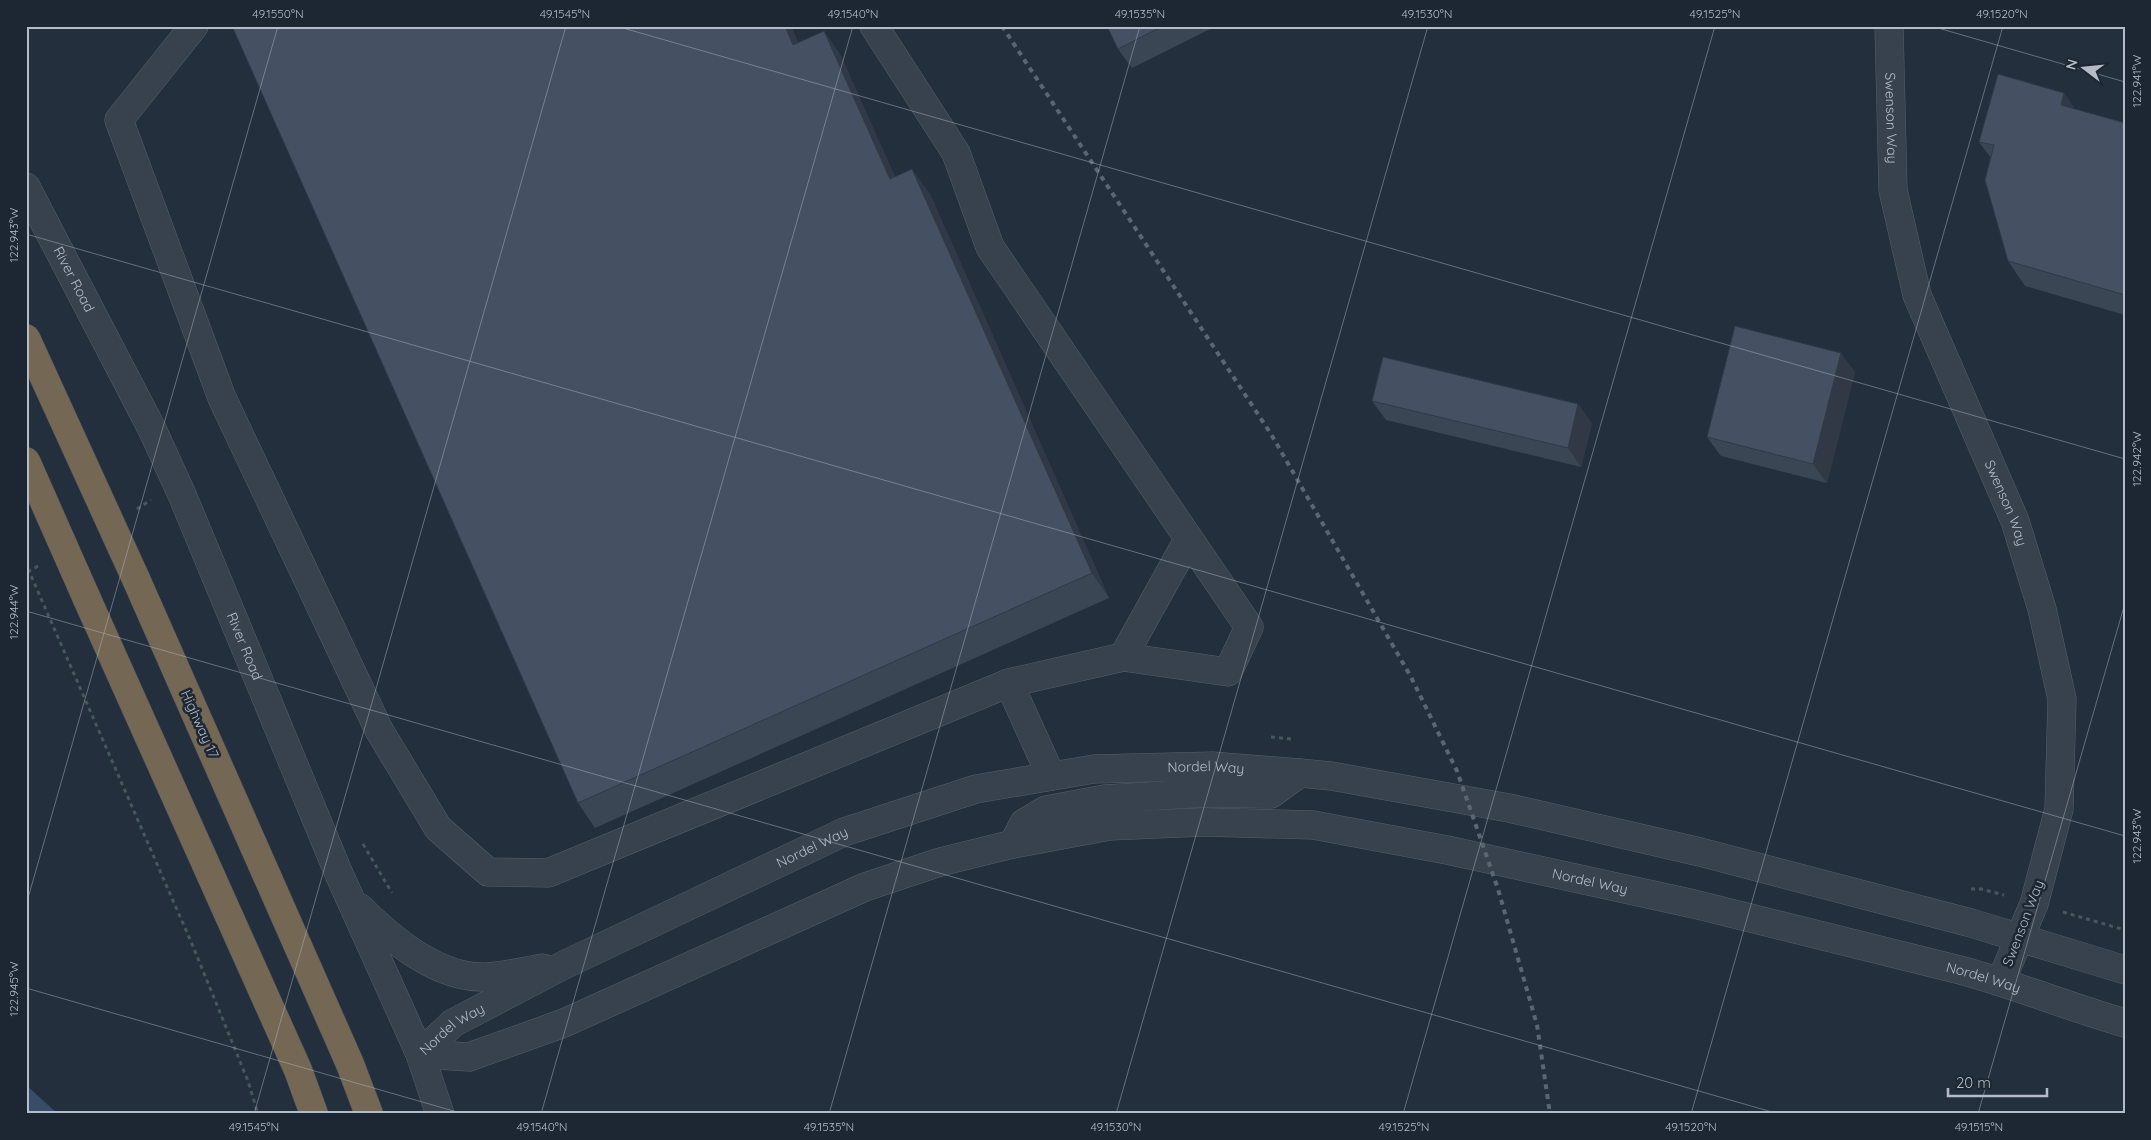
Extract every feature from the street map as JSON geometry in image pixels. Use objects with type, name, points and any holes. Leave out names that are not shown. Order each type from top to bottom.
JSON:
[{"type":"highway","name":"Highway 17","points":[[26,338],[136,578],[346,1055],[369,1114]]},
{"type":"highway","points":[[26,461],[298,1070],[314,1114]]},
{"type":"street","points":[[194,26],[119,120],[222,398],[379,730],[438,828],[488,872],[548,873],[1009,683],[1123,657],[1228,672],[1249,627],[990,247],[956,153],[874,26]]},
{"type":"street","name":"Swenson Way","points":[[1889,26],[1892,190],[1917,295],[2015,520],[2042,609],[2062,699],[2059,809],[2034,904],[2001,981]]},
{"type":"street","name":"River Road","points":[[26,188],[160,446],[349,897],[420,1054],[440,1114]]},
{"type":"street","points":[[1123,657],[1188,540]]},
{"type":"street","points":[[1009,683],[1051,776]]},
{"type":"street","name":"Nordel Way","points":[[420,1054],[453,1023],[564,965],[844,832],[976,789],[1094,769],[1212,766],[1300,773],[1331,776],[1518,810],[1700,852],[1972,923],[2125,970]]},
{"type":"street","points":[[1013,844],[1024,823],[1046,810],[1105,799],[1202,793],[1272,794],[1300,773]]},
{"type":"street","name":"Nordel Way","points":[[420,1054],[468,1057],[564,1023],[865,887],[940,862],[1013,844],[1110,826],[1204,822],[1313,825],[1447,850],[1694,904],[2001,981],[2081,1011],[2125,1023]]},
{"type":"street","points":[[349,897],[383,931],[417,956],[460,973],[484,977],[564,965]]},
{"type":"path","points":[[30,571],[192,944],[248,1081],[258,1114]]},
{"type":"path","points":[[360,837],[395,897]]},
{"type":"path","points":[[2105,925],[2125,930]]},
{"type":"water","points":[[26,1085],[58,1114],[26,1114]]},
{"type":"building","points":[[232,26],[785,26],[793,45],[824,31],[890,179],[912,169],[1092,573],[578,803]]},
{"type":"building","points":[[1107,26],[1163,26],[1118,49]]},
{"type":"building","points":[[1998,74],[2064,93],[2061,105],[2125,123],[2125,295],[2008,261],[1985,180],[1994,145],[1979,142]]},
{"type":"building","points":[[1735,326],[1841,353],[1813,464],[1707,437]]},
{"type":"building","points":[[1383,357],[1578,404],[1568,448],[1372,401]]},
{"type":"railway","points":[[1002,26],[1271,434],[1411,677],[1457,771],[1498,889],[1537,1025],[1550,1114]]}]
